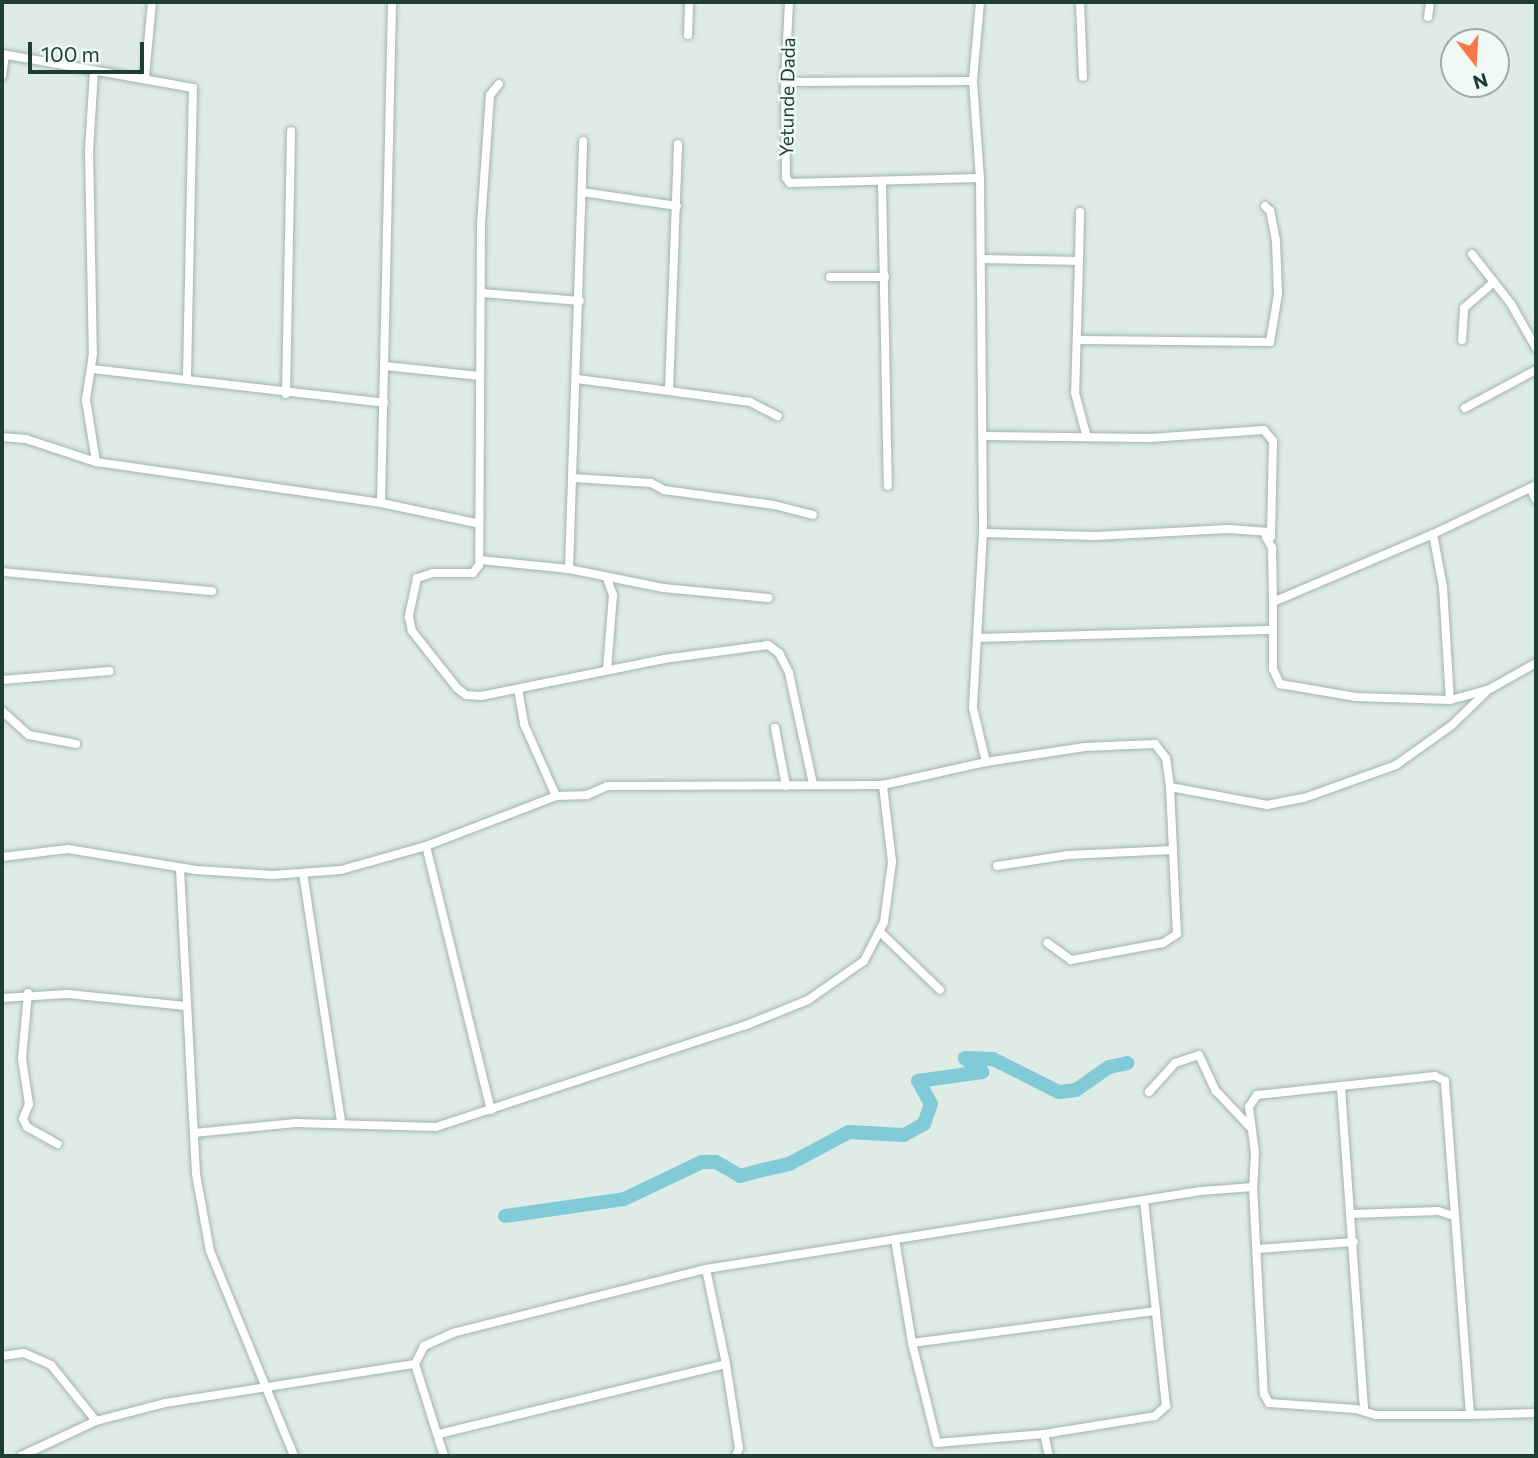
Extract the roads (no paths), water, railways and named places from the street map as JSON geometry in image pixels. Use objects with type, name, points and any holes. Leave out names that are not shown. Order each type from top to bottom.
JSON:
[{"type":"street","points":[[145,77],[152,2]]},
{"type":"street","points":[[381,503],[392,2]]},
{"type":"street","points":[[688,34],[689,2]]},
{"type":"street","name":"Yetunde Dada","points":[[789,2],[785,82],[786,178],[790,183],[882,184]]},
{"type":"street","points":[[980,2],[973,81],[980,178],[984,436],[980,638],[973,708],[986,762]]},
{"type":"street","points":[[1080,2],[1083,77]]},
{"type":"street","points":[[1428,17],[1430,2]]},
{"type":"street","points":[[2,76],[4,54],[189,85],[196,100],[187,379]]},
{"type":"street","points":[[94,71],[89,151],[92,369],[86,400],[96,462]]},
{"type":"street","points":[[785,82],[973,81]]},
{"type":"street","points":[[499,84],[490,95],[487,130],[489,156],[481,223],[483,293],[476,523],[480,560],[473,573],[427,573],[416,578],[409,617],[412,631],[466,695],[519,689],[607,670],[768,645],[779,653],[789,673],[813,784]]},
{"type":"street","points":[[286,394],[291,131]]},
{"type":"street","points":[[569,569],[580,301],[583,141]]},
{"type":"street","points":[[669,391],[678,145]]},
{"type":"street","points":[[888,486],[882,184],[980,178]]},
{"type":"street","points":[[582,192],[677,206]]},
{"type":"street","points":[[1080,340],[1270,342],[1278,294],[1276,241],[1270,211],[1265,206]]},
{"type":"street","points":[[1080,212],[1080,340],[1075,393],[1086,434]]},
{"type":"street","points":[[1472,254],[1536,348]]},
{"type":"street","points":[[982,259],[1079,261]]},
{"type":"street","points":[[830,277],[885,277]]},
{"type":"street","points":[[1462,340],[1464,308],[1493,282]]},
{"type":"street","points":[[483,293],[580,301]]},
{"type":"street","points":[[385,366],[479,376]]},
{"type":"street","points":[[92,369],[187,379],[286,394],[384,403]]},
{"type":"street","points":[[1465,408],[1536,370]]},
{"type":"street","points":[[577,379],[750,402],[778,416]]},
{"type":"street","points":[[984,436],[1055,440],[1086,434],[1150,438],[1264,430],[1273,441],[1273,669],[1280,684],[1356,697],[1450,700],[1488,690],[1536,663]]},
{"type":"street","points":[[2,437],[26,439],[96,462],[381,503],[476,523]]},
{"type":"street","points":[[573,478],[651,483],[664,490],[774,505],[813,516]]},
{"type":"street","points":[[1273,602],[1433,534],[1533,486],[1536,500]]},
{"type":"street","points":[[983,533],[1096,536],[1228,529],[1270,532],[1266,537],[1271,542]]},
{"type":"street","points":[[1433,534],[1443,587],[1450,700]]},
{"type":"street","points":[[480,560],[569,569],[607,578],[769,598]]},
{"type":"street","points":[[2,572],[212,591]]},
{"type":"street","points":[[607,578],[613,595],[607,670]]},
{"type":"street","points":[[980,638],[1273,629]]},
{"type":"street","points":[[2,680],[110,671]]},
{"type":"street","points":[[519,689],[524,724],[556,796]]},
{"type":"street","points":[[1170,787],[1267,805],[1304,798],[1396,765],[1452,725],[1488,690]]},
{"type":"street","points":[[2,711],[29,735],[76,744]]},
{"type":"street","points":[[775,727],[786,786]]},
{"type":"street","points":[[2,857],[30,850],[68,849],[180,869],[303,873],[364,865],[426,846],[556,796],[587,795],[607,786],[664,783],[688,788],[883,785],[986,762],[1085,747],[1155,744],[1166,758],[1170,787],[1175,938],[1070,960],[1048,943]]},
{"type":"street","points":[[194,1133],[341,1122],[436,1127],[788,1009],[850,974],[880,933],[892,862],[883,785]]},
{"type":"street","points":[[426,846],[491,1110]]},
{"type":"street","points":[[997,866],[1068,855],[1173,850]]},
{"type":"street","points":[[180,869],[194,1133],[210,1251],[294,1456]]},
{"type":"street","points":[[303,873],[341,1122]]},
{"type":"street","points":[[880,933],[940,989]]},
{"type":"street","points":[[2,998],[28,993],[186,1006]]},
{"type":"street","points":[[28,993],[22,1059],[29,1104],[23,1119],[27,1127],[58,1143]]},
{"type":"street","points":[[1149,1092],[1175,1063],[1199,1055],[1216,1091],[1251,1128]]},
{"type":"street","points":[[1470,1415],[1445,1081],[1435,1076],[1341,1088],[1259,1093],[1250,1101],[1255,1153],[1253,1187],[1266,1400],[1272,1405],[1364,1411],[1470,1415],[1536,1413]]},
{"type":"street","points":[[1341,1088],[1364,1411]]},
{"type":"street","points":[[444,1456],[415,1364],[424,1346],[453,1333],[706,1269],[1144,1201],[1253,1187]]},
{"type":"street","points":[[895,1239],[912,1343],[938,1444],[1044,1434],[1163,1412],[1144,1201]]},
{"type":"street","points":[[1352,1214],[1438,1211],[1454,1216]]},
{"type":"street","points":[[1257,1249],[1354,1242]]},
{"type":"street","points":[[706,1269],[726,1364],[739,1448],[736,1456]]},
{"type":"street","points":[[912,1343],[1156,1311]]},
{"type":"street","points":[[2,1356],[24,1353],[51,1365],[96,1420]]},
{"type":"street","points":[[21,1456],[96,1420],[165,1403],[415,1364]]},
{"type":"street","points":[[439,1434],[726,1364]]},
{"type":"street","points":[[1044,1434],[1049,1456]]},
{"type":"waterway","points":[[505,1216],[624,1199],[702,1162],[716,1162],[740,1176],[789,1164],[849,1132],[904,1135],[924,1124],[931,1104],[918,1081],[982,1072],[965,1058],[993,1059],[1059,1092],[1076,1090],[1109,1067],[1128,1063]]}]
